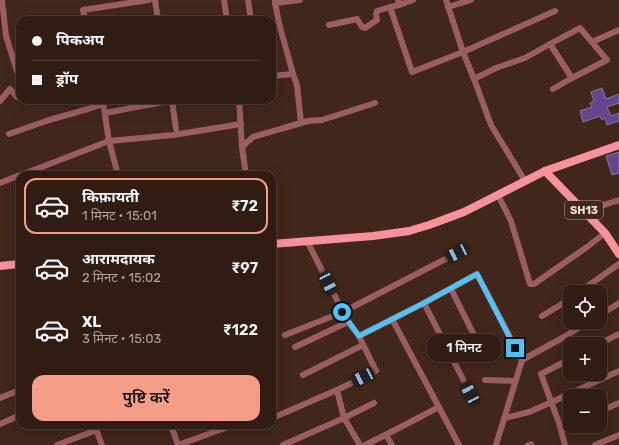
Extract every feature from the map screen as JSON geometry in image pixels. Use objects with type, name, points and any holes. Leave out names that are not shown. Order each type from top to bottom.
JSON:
[{"type":"main road","points":[[276,244],[374,236],[409,231],[464,212],[545,171],[619,145]]},
{"type":"main road","name":"SH13","points":[[545,171],[605,233],[619,254]]},
{"type":"main road","points":[[0,266],[16,264]]},
{"type":"street","points":[[2,0],[6,36],[16,68]]},
{"type":"street","points":[[84,16],[83,10],[150,0]]},
{"type":"street","points":[[155,0],[157,16]]},
{"type":"street","points":[[224,0],[226,16]]},
{"type":"street","points":[[248,0],[250,16]]},
{"type":"street","points":[[300,0],[275,2],[280,27],[297,85],[301,123]]},
{"type":"street","points":[[329,25],[357,19],[362,27],[365,28],[377,20],[377,11],[390,8],[398,3],[414,0]]},
{"type":"street","points":[[471,0],[447,3],[463,52],[491,124],[525,181]]},
{"type":"street","points":[[390,8],[412,72],[463,52],[555,12]]},
{"type":"street","points":[[276,28],[280,27]]},
{"type":"street","points":[[474,79],[496,68],[525,58],[580,28],[607,60],[553,89]]},
{"type":"street","points":[[592,42],[619,30]]},
{"type":"street","points":[[550,44],[572,78]]},
{"type":"street","points":[[276,76],[293,74]]},
{"type":"street","points":[[0,101],[10,89],[16,96]]},
{"type":"street","points":[[242,147],[253,137],[308,121],[322,120],[375,103]]},
{"type":"street","points":[[9,134],[49,120],[88,109],[99,104]]},
{"type":"street","points":[[103,104],[109,141],[117,171]]},
{"type":"street","points":[[105,113],[151,104]]},
{"type":"street","points":[[173,104],[176,129]]},
{"type":"street","points":[[239,104],[242,147],[245,171]]},
{"type":"street","points":[[31,171],[109,141],[174,135],[241,124]]},
{"type":"street","points":[[0,183],[16,177]]},
{"type":"street","points":[[498,195],[511,221],[530,284],[534,284],[605,233]]},
{"type":"street","points":[[585,211],[619,200]]},
{"type":"street","points":[[277,416],[376,371],[359,336],[342,312],[307,241]]},
{"type":"street","points":[[285,335],[342,312],[457,253]]},
{"type":"street","points":[[590,285],[619,264]]},
{"type":"street","points":[[359,336],[477,274],[522,360]]},
{"type":"street","points":[[450,289],[486,359]]},
{"type":"street","points":[[424,303],[470,393]]},
{"type":"street","points":[[542,316],[563,303]]},
{"type":"street","points":[[607,311],[619,303]]},
{"type":"street","points":[[392,319],[459,445]]},
{"type":"street","points":[[295,347],[348,322]]},
{"type":"street","points":[[496,445],[522,360],[577,329]]},
{"type":"street","points":[[607,340],[619,334]]},
{"type":"street","points":[[303,375],[363,345]]},
{"type":"street","points":[[563,363],[541,374],[552,402],[565,445]]},
{"type":"street","points":[[505,418],[529,412],[619,371]]},
{"type":"street","points":[[485,380],[515,381]]},
{"type":"street","points":[[337,390],[344,418],[360,445]]},
{"type":"street","points":[[0,398],[16,392]]},
{"type":"street","points":[[283,445],[374,403]]},
{"type":"street","points":[[607,408],[619,403]]},
{"type":"street","points":[[365,445],[439,407]]},
{"type":"street","points":[[0,424],[16,417]]},
{"type":"street","points":[[172,429],[178,445],[222,429]]},
{"type":"street","points":[[57,445],[94,431],[97,432],[102,445]]},
{"type":"street","points":[[386,435],[392,445]]},
{"type":"street","points":[[595,445],[619,435]]},
{"type":"building","points":[[602,88],[606,99],[619,94],[619,103],[607,107],[611,116],[619,113],[619,121],[607,125],[605,118],[602,120],[600,116],[583,122],[580,111],[592,107],[590,103],[594,101],[591,92]]},
{"type":"building","points":[[619,152],[619,173],[612,175],[606,156]]},
{"type":"route","points":[[342,312],[359,336],[477,274],[515,348]]}]
